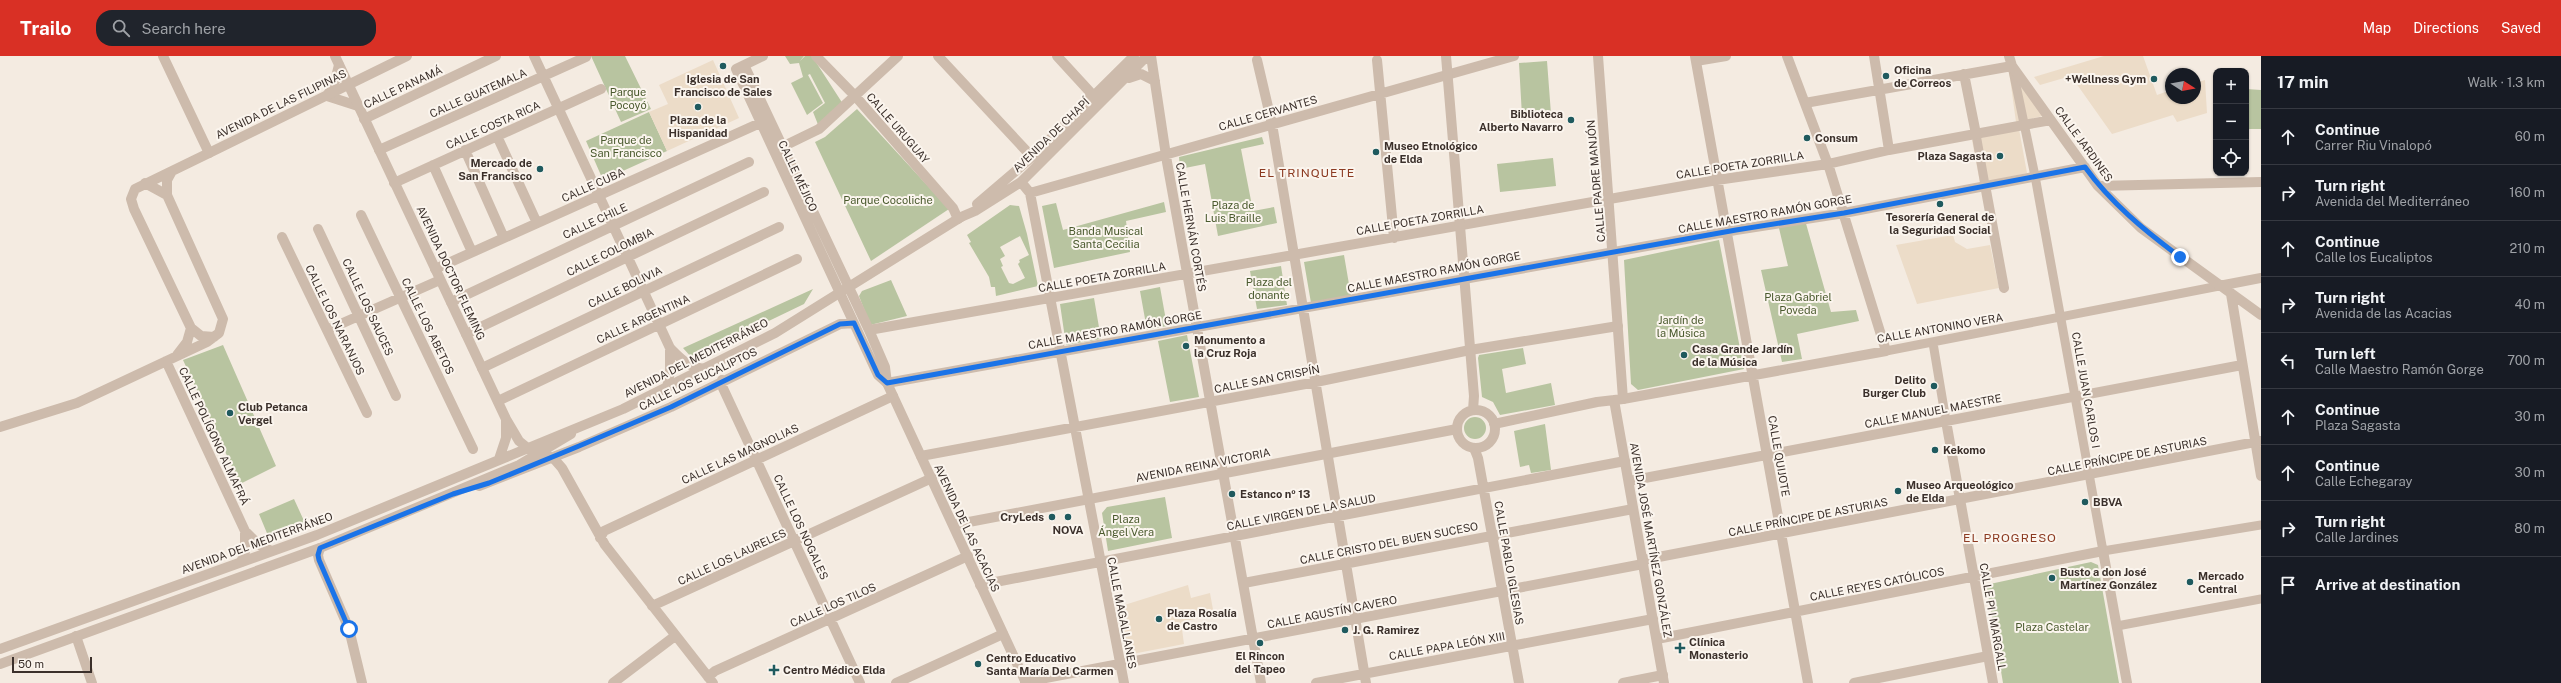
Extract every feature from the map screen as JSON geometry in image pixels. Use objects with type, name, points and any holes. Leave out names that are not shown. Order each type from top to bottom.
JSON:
[{"type":"street","points":[[163,56],[209,153],[135,188],[131,199],[134,209],[191,328],[201,336],[214,336],[222,327],[223,319],[167,195],[167,180],[172,171]]},
{"type":"street","name":"AVENIDA DE LAS FILIPINAS","points":[[209,153],[407,56]]},
{"type":"street","name":"CALLE PANAMÁ","points":[[364,119],[496,56]]},
{"type":"street","points":[[534,56],[670,348],[684,363],[694,368],[705,369]]},
{"type":"street","name":"CALLE MÉJICO","points":[[764,56],[740,67],[765,121],[782,147],[849,288]]},
{"type":"street","name":"CALLE URUGUAY","points":[[816,56],[856,97],[953,208],[960,218]]},
{"type":"street","points":[[774,154],[782,147],[819,130],[856,97],[898,56]]},
{"type":"street","points":[[938,56],[1032,157]]},
{"type":"street","points":[[1057,56],[1090,92],[1088,101]]},
{"type":"street","name":"AVENIDA DE CHAPÍ","points":[[960,218],[1032,157],[1134,56]]},
{"type":"street","name":"AVENIDA DE CHAPÍ","points":[[839,293],[1021,182],[1147,56]]},
{"type":"street","name":"CALLE HERNÁN CORTÉS","points":[[1151,56],[1166,155],[1262,683]]},
{"type":"street","points":[[1446,56],[1470,350],[1473,410]]},
{"type":"street","name":"CALLE CERVANTES","points":[[1030,193],[1514,56]]},
{"type":"street","name":"CALLE PADRE MANJÓN","points":[[1598,56],[1614,252],[1618,326],[1619,400]]},
{"type":"street","points":[[1695,58],[1726,56]]},
{"type":"street","points":[[1787,56],[1828,164],[1886,351]]},
{"type":"street","points":[[1874,56],[1889,150]]},
{"type":"street","name":"CALLE GUATEMALA","points":[[379,150],[586,57]]},
{"type":"street","name":"CALLE QUIJOTE","points":[[1695,58],[1808,683]]},
{"type":"street","name":"AVENIDA DOCTOR FLEMING","points":[[337,60],[506,419],[521,446]]},
{"type":"street","name":"AVENIDA DOCTOR FLEMING","points":[[327,96],[335,81],[337,60]]},
{"type":"street","points":[[1257,60],[1272,124],[1316,382],[1326,453],[1366,678]]},
{"type":"street","points":[[1377,60],[1394,238]]},
{"type":"street","points":[[1805,103],[1964,74],[2011,61],[2025,125]]},
{"type":"street","name":"CALLE JARDINES","points":[[2011,61],[2098,186],[2140,228],[2261,315]]},
{"type":"street","points":[[1122,82],[1141,74],[1155,81]]},
{"type":"street","points":[[1964,74],[2004,288]]},
{"type":"street","name":"CALLE COSTA RICA","points":[[394,183],[601,89]]},
{"type":"street","points":[[327,96],[358,106]]},
{"type":"street","points":[[1976,134],[2051,120]]},
{"type":"street","name":"CALLE MÉJICO","points":[[765,121],[774,154],[839,293]]},
{"type":"street","name":"CALLE CUBA","points":[[435,268],[765,121]]},
{"type":"street","name":"CALLE JUAN CARLOS I","points":[[2025,125],[2127,683]]},
{"type":"street","name":"CALLE POETA ZORRILLA","points":[[869,330],[1188,275],[1717,180],[1828,164],[1889,150],[1976,134]]},
{"type":"street","points":[[497,136],[537,222]]},
{"type":"street","points":[[465,150],[504,238]]},
{"type":"street","name":"CALLE CHILE","points":[[451,302],[749,162]]},
{"type":"street","points":[[433,165],[472,252]]},
{"type":"street","points":[[1984,185],[2085,167]]},
{"type":"street","points":[[1021,182],[1030,193]]},
{"type":"street","points":[[2098,186],[2261,182]]},
{"type":"street","points":[[145,183],[167,195]]},
{"type":"street","name":"CALLE MAESTRO RAMÓN GORGE","points":[[887,383],[1726,232],[1844,213],[1984,185]]},
{"type":"street","name":"CALLE COLOMBIA","points":[[466,334],[764,192]]},
{"type":"street","name":"CALLE MAGALLANES","points":[[1030,193],[1124,683]]},
{"type":"street","name":"CALLE LOS ABETOS","points":[[361,215],[473,448]]},
{"type":"street","name":"CALLE BOLIVIA","points":[[482,368],[779,226]]},
{"type":"street","name":"CALLE LOS SAUCES","points":[[318,229],[396,396]]},
{"type":"street","name":"CALLE LOS NARANJOS","points":[[282,236],[367,413]]},
{"type":"street","name":"CALLE ARGENTINA","points":[[498,400],[797,259]]},
{"type":"street","name":"CALLE ANTONINO VERA","points":[[1619,400],[2060,318],[2261,278]]},
{"type":"street","points":[[327,330],[440,280]]},
{"type":"street","name":"AVENIDA DE LAS ACACIAS","points":[[849,288],[885,367],[887,383],[1026,682]]},
{"type":"street","name":"AVENIDA DE LAS ACACIAS","points":[[839,293],[878,375],[887,383]]},
{"type":"street","name":"AVENIDA DEL MEDITERRÁNEO","points":[[0,649],[317,535],[499,459],[521,446],[581,427],[667,388],[744,350],[820,306],[839,293]]},
{"type":"street","points":[[2231,294],[2242,364],[2258,442],[2261,476]]},
{"type":"street","points":[[2235,322],[2248,306]]},
{"type":"street","name":"CALLE LOS EUCALIPTOS","points":[[552,457],[671,407],[722,380],[840,324],[854,323]]},
{"type":"street","name":"CALLE SAN CRISPÍN","points":[[921,456],[1075,429],[1470,350],[1618,326]]},
{"type":"street","name":"CALLE POLÍGONO ALMAFRÁ","points":[[176,356],[187,342],[191,328]]},
{"type":"street","name":"CALLE POLÍGONO ALMAFRÁ","points":[[214,336],[166,361],[245,531],[258,544],[271,551]]},
{"type":"street","name":"CALLE PI I MARGALL","points":[[1933,342],[1993,683]]},
{"type":"street","points":[[667,388],[670,371],[670,348]]},
{"type":"street","points":[[0,427],[77,402],[166,361]]},
{"type":"street","name":"CALLE MANUEL MAESTRE","points":[[1629,481],[2242,364]]},
{"type":"street","name":"CALLE LOS NOGALES","points":[[722,380],[722,386],[860,683]]},
{"type":"street","name":"CALLE LAS MAGNOLIAS","points":[[600,538],[604,531],[893,396]]},
{"type":"street","points":[[1494,424],[1619,400]]},
{"type":"street","name":"AVENIDA JOSÉ MARTÍNEZ GONZÁLEZ","points":[[1619,400],[1625,461],[1664,679]]},
{"type":"street","points":[[1473,410],[1485,413],[1494,424],[1495,430],[1490,442],[1486,446],[1474,448],[1463,444],[1456,429],[1460,419],[1473,410]]},
{"type":"street","points":[[499,459],[506,438],[506,419]]},
{"type":"street","name":"AVENIDA DEL MEDITERRÁNEO","points":[[0,664],[320,548],[453,494],[540,453],[581,427]]},
{"type":"street","name":"AVENIDA REINA VICTORIA","points":[[953,525],[1456,429]]},
{"type":"street","name":"CALLE PRÍNCIPE DE ASTURIAS","points":[[1643,562],[2258,442]]},
{"type":"street","points":[[521,446],[552,457],[562,468],[600,538],[711,680]]},
{"type":"street","name":"AVENIDA DEL MEDITERRÁNEO","points":[[484,480],[510,464],[521,446]]},
{"type":"street","name":"CALLE PABLO IGLESIAS","points":[[1474,448],[1478,458],[1484,489],[1519,683]]},
{"type":"street","name":"AVENIDA DEL MEDITERRÁNEO","points":[[453,494],[489,483],[552,457]]},
{"type":"street","name":"CALLE VIRGEN DE LA SALUD","points":[[980,585],[1100,561],[1236,538],[1625,461]]},
{"type":"street","name":"CALLE LOS LAURELES","points":[[652,606],[932,478]]},
{"type":"street","name":"CALLE CRISTO DEL BUEN SUCESO","points":[[1244,583],[1634,509]]},
{"type":"street","points":[[2103,552],[2261,525]]},
{"type":"street","name":"CALLE POLÍGONO ALMAFRÁ","points":[[241,562],[245,552],[245,531]]},
{"type":"street","points":[[320,548],[318,555],[319,560],[349,629],[362,683]]},
{"type":"street","name":"CALLE REYES CATÓLICOS","points":[[1657,639],[2103,552]]},
{"type":"street","name":"CALLE LOS TILOS","points":[[711,680],[715,671],[831,620],[968,556]]},
{"type":"street","name":"CALLE AGUSTÍN CAVERO","points":[[1026,682],[1355,620],[1643,562]]},
{"type":"street","points":[[2117,626],[2261,599]]},
{"type":"street","name":"CALLE PAPA LEÓN XIII","points":[[1316,683],[1366,678],[1653,619]]},
{"type":"street","points":[[896,683],[1003,634]]},
{"type":"street","points":[[76,636],[92,683]]},
{"type":"street","points":[[613,683],[676,636]]},
{"type":"street","points":[[1854,683],[1988,656]]},
{"type":"street","points":[[1623,683],[1664,679]]},
{"type":"green space","name":"Parque Pocoyó","points":[[591,56],[625,56],[651,109],[621,122]]},
{"type":"green space","points":[[785,56],[804,56],[800,61],[805,56],[812,56],[843,104],[819,127],[813,112],[825,103],[810,74],[808,75],[823,103],[807,115],[791,83],[803,77],[799,63],[790,64]]},
{"type":"green space","points":[[1547,61],[1551,114],[1522,116],[1519,63]]},
{"type":"green space","points":[[2249,89],[2261,90],[2261,129],[2249,129]]},
{"type":"green space","name":"Parque Cocoliche","points":[[857,109],[949,209],[871,261],[815,142],[825,137]]},
{"type":"green space","name":"Parque de San Francisco","points":[[649,112],[667,151],[603,180],[586,141]]},
{"type":"green space","name":"Plaza de Luis Braille","points":[[1262,137],[1264,144],[1241,149],[1253,211],[1274,207],[1277,223],[1218,236],[1205,164],[1180,169],[1179,157]]},
{"type":"green space","points":[[1553,158],[1556,186],[1500,192],[1497,164]]},
{"type":"green space","name":"Banda Musical Santa Cecilia","points":[[1164,202],[1166,212],[1126,221],[1130,252],[1054,268],[1042,206],[1056,203],[1063,230]]},
{"type":"green space","points":[[1010,205],[1019,206],[1027,234],[1038,286],[996,296],[995,287],[991,287],[989,277],[969,243],[971,242],[967,235]],"holes":[[[1020,236],[1029,255],[1019,260],[1020,262],[1018,264],[1025,278],[1013,284],[1009,283],[1001,267],[1003,266],[1000,259],[1005,256],[1000,247]]]},
{"type":"green space","name":"Plaza Gabriel Poveda","points":[[1805,220],[1831,312],[1856,310],[1859,321],[1797,334],[1802,359],[1782,362],[1761,270],[1788,266],[1778,224]]},
{"type":"green space","name":"Jardín de la Música","points":[[1719,240],[1744,369],[1638,390],[1631,384],[1624,260]]},
{"type":"green space","points":[[1344,255],[1351,296],[1311,303],[1304,262]]},
{"type":"green space","name":"Plaza del donante","points":[[1281,266],[1287,305],[1257,309],[1250,271]]},
{"type":"green space","points":[[891,280],[907,316],[870,325],[859,296],[862,291]]},
{"type":"green space","points":[[1160,287],[1167,326],[1147,330],[1140,291]]},
{"type":"green space","points":[[813,289],[804,304],[692,358],[683,348]]},
{"type":"green space","points":[[1094,298],[1101,339],[1066,345],[1060,304]]},
{"type":"green space","points":[[1187,335],[1199,397],[1170,402],[1158,341]]},
{"type":"green space","name":"Club Petanca Vergel","points":[[223,345],[276,466],[240,484],[183,360]]},
{"type":"green space","points":[[1523,348],[1526,364],[1502,369],[1506,393],[1551,383],[1555,405],[1500,415],[1493,402],[1482,397],[1478,358],[1479,355]]},
{"type":"green space","points":[[1475,417],[1483,420],[1486,428],[1483,436],[1475,439],[1467,436],[1464,428],[1467,420]]},
{"type":"green space","points":[[1545,424],[1551,470],[1531,473],[1529,465],[1520,467],[1514,431]]},
{"type":"green space","name":"Plaza Ángel Vera","points":[[1165,497],[1172,538],[1108,551],[1102,513],[1107,507]]},
{"type":"green space","points":[[294,499],[305,523],[269,538],[259,514]]},
{"type":"green space","name":"Plaza Castelar","points":[[2091,562],[2098,565],[2119,683],[2003,683],[1987,588],[1990,584]]},
{"type":"shaded area","points":[[2104,56],[2143,56],[2157,95],[2165,92],[2165,104],[2201,104],[2201,81],[2205,80],[2207,113],[2177,122],[2173,115],[2112,134],[2071,76],[2040,85],[2034,77]]},
{"type":"shaded area","name":"Plaza de la Hispanidad","points":[[713,60],[739,118],[667,151],[649,112],[668,104],[659,85]]},
{"type":"shaded area","points":[[2009,71],[2043,116],[2016,122]]},
{"type":"shaded area","name":"Plaza Sagasta","points":[[2019,129],[2027,173],[1980,183],[1972,140]]},
{"type":"shaded area","points":[[1953,235],[1955,242],[1967,249],[1990,245],[1999,288],[1917,304],[1896,245]]},
{"type":"shaded area","name":"Plaza Rosalía de Castro","points":[[1188,585],[1191,598],[1210,593],[1214,615],[1181,622],[1184,644],[1127,655],[1118,607]]},
{"type":"place","name":"Iglesia de San Francisco de Sales","points":[[723,66]]},
{"type":"place","name":"Oficina de Correos","points":[[1886,76]]},
{"type":"place","name":"+Wellness Gym","points":[[2154,79]]},
{"type":"place","name":"Plaza de la Hispanidad","points":[[698,107]]},
{"type":"place","name":"Biblioteca Alberto Navarro","points":[[1571,120]]},
{"type":"place","name":"Consum","points":[[1807,138]]},
{"type":"place","name":"Museo Etnológico de Elda","points":[[1376,152]]},
{"type":"place","name":"Plaza Sagasta","points":[[2000,156]]},
{"type":"place","name":"Mercado de San Francisco","points":[[540,169]]},
{"type":"place","name":"Tesorería General de la Seguridad Social","points":[[1940,204]]},
{"type":"place","name":"Monumento a la Cruz Roja","points":[[1186,346]]},
{"type":"place","name":"Casa Grande Jardín de la Música","points":[[1684,355]]},
{"type":"place","name":"Delito Burger Club","points":[[1934,386]]},
{"type":"place","name":"Club Petanca Vergel","points":[[230,413]]},
{"type":"place","name":"Kekomo","points":[[1935,450]]},
{"type":"place","name":"Museo Arqueológico de Elda","points":[[1898,491]]},
{"type":"place","name":"Estanco nº 13","points":[[1232,494]]},
{"type":"place","name":"BBVA","points":[[2085,502]]},
{"type":"place","name":"CryLeds","points":[[1052,517]]},
{"type":"place","name":"NOVA","points":[[1068,517]]},
{"type":"place","name":"Busto a don José Martínez González","points":[[2052,578]]},
{"type":"place","name":"Mercado Central","points":[[2190,582]]},
{"type":"place","name":"Plaza Rosalía de Castro","points":[[1159,619]]},
{"type":"place","name":"J. G. Ramirez","points":[[1345,630]]},
{"type":"place","name":"El Rincon del Tapeo","points":[[1260,643]]},
{"type":"place","name":"Clínica Monasterio","points":[[1680,648]]},
{"type":"place","name":"Centro Educativo Santa María Del Carmen","points":[[978,664]]},
{"type":"place","name":"Centro Médico Elda","points":[[774,670]]},
{"type":"district","name":"EL TRINQUETE","points":[[1307,173]]},
{"type":"district","name":"EL PROGRESO","points":[[2010,538]]},
{"type":"route","points":[[349,629],[319,560],[318,555],[320,548],[453,494],[489,483],[671,407],[722,380],[840,324],[854,323],[878,375],[887,383],[1311,308],[1736,230],[1844,213],[1984,185],[2085,167],[2098,186],[2140,228],[2180,257]]}]
